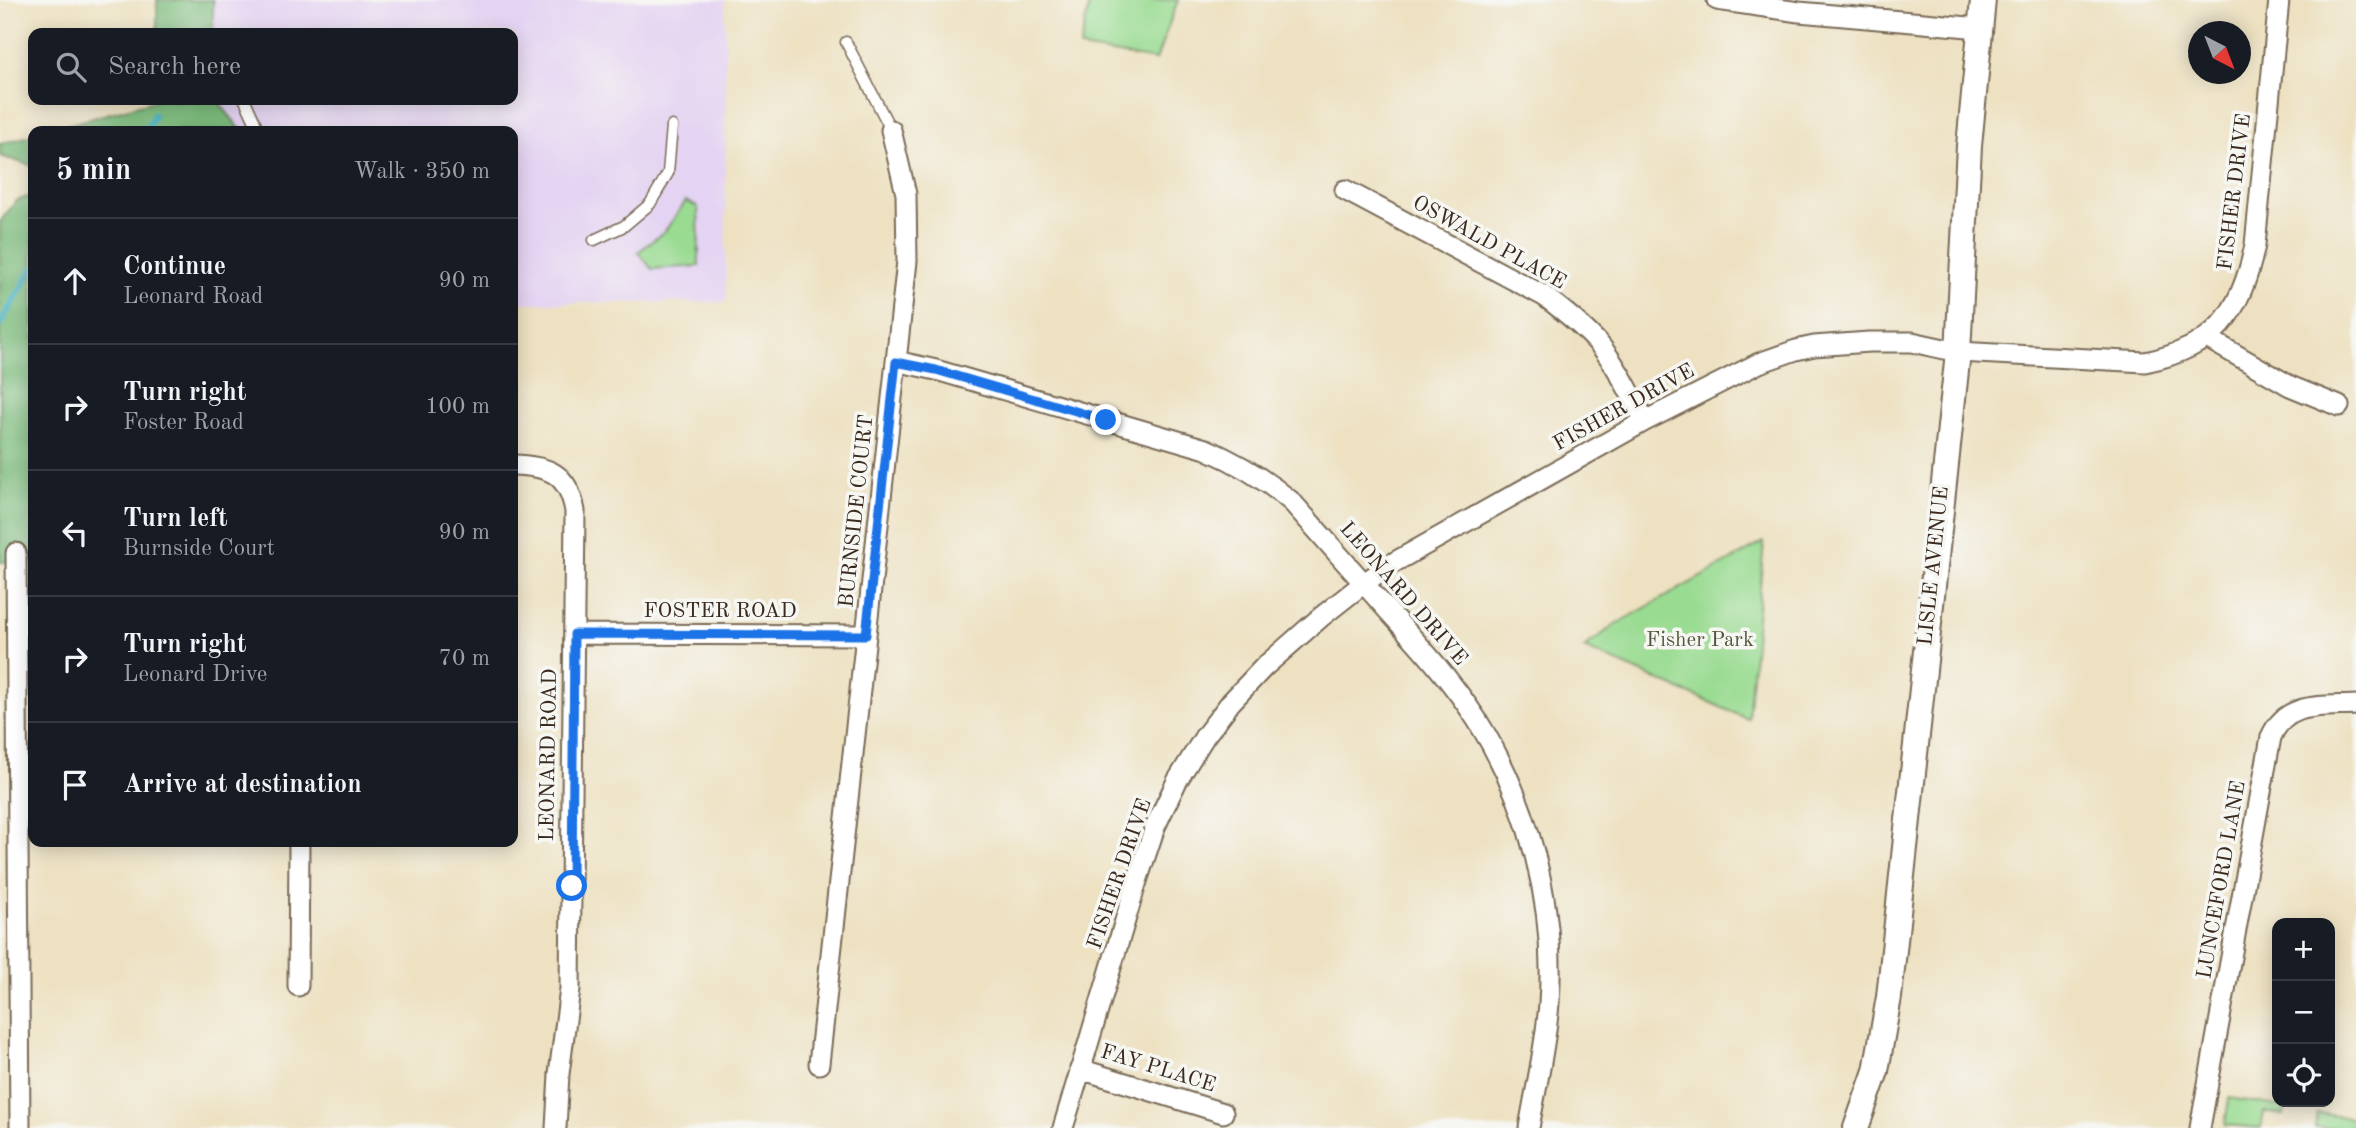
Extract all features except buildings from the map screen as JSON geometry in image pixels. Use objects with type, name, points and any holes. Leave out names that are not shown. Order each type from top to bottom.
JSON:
[{"type":"street","points":[[1717,0],[1799,12],[1980,29]]},
{"type":"street","name":"LISLE AVENUE","points":[[1856,1128],[1876,1071],[1889,997],[1958,352],[1969,146],[1983,0]]},
{"type":"street","name":"FISHER DRIVE","points":[[1063,1128],[1155,827],[1177,781],[1205,736],[1231,702],[1264,667],[1364,583],[1393,563],[1645,421],[1759,363],[1805,348],[1869,342],[1912,342],[1958,352],[2145,362],[2170,357],[2207,338],[2225,321],[2249,277],[2279,0]]},
{"type":"street","name":"BURNSIDE COURT","points":[[819,1065],[907,261],[906,194],[891,130]]},
{"type":"street","name":"OSWALD PLACE","points":[[1345,190],[1544,296],[1574,319],[1598,344],[1619,373],[1645,421]]},
{"type":"street","points":[[2207,338],[2290,386],[2339,406]]},
{"type":"street","name":"LEONARD DRIVE","points":[[896,362],[936,370],[1206,449],[1241,464],[1268,481],[1292,502],[1442,671],[1477,720],[1505,771],[1532,843],[1548,926],[1549,1002],[1529,1128]]},
{"type":"street","name":"LEONARD ROAD","points":[[518,465],[567,473],[575,511],[570,989],[559,1074],[556,1128]]},
{"type":"street","points":[[16,553],[26,807],[19,1128]]},
{"type":"street","name":"FOSTER ROAD","points":[[574,634],[866,635]]},
{"type":"street","name":"LUNCEFORD LANE","points":[[2200,1128],[2271,737],[2283,718],[2296,710],[2356,705]]},
{"type":"street","points":[[298,986],[299,847]]},
{"type":"street","name":"FAY PLACE","points":[[1080,1069],[1223,1113]]},
{"type":"lane","points":[[846,42],[891,130]]},
{"type":"lane","points":[[247,105],[257,126]]},
{"type":"lane","points":[[594,240],[624,226],[650,204],[668,173],[672,126]]},
{"type":"shaded area","points":[[157,0],[725,0],[726,302],[518,303],[518,126],[157,126],[157,105],[518,105],[518,28],[157,28]]},
{"type":"green space","points":[[157,0],[213,0],[213,28],[157,28]]},
{"type":"green space","points":[[1090,0],[1178,0],[1156,60],[1080,48]]},
{"type":"green space","points":[[139,105],[221,105],[238,126],[64,126]]},
{"type":"green space","points":[[28,136],[28,164],[0,156],[0,144]]},
{"type":"green space","points":[[28,197],[28,562],[0,562],[0,222],[16,201]]},
{"type":"green space","points":[[686,201],[698,207],[699,266],[652,269],[638,252],[665,231]]},
{"type":"green space","name":"Fisher Park","points":[[1764,542],[1748,719],[1584,648],[1616,624]]},
{"type":"green space","points":[[2229,1098],[2285,1107],[2284,1115],[2264,1112],[2261,1128],[2225,1125]]},
{"type":"green space","points":[[2318,1113],[2356,1119],[2356,1128],[2315,1128]]},
{"type":"waterway","points":[[148,126],[154,115]]},
{"type":"waterway","points":[[0,324],[28,276]]},
{"type":"route","points":[[572,886],[574,634],[866,635],[896,362],[936,370],[1106,420]]}]
